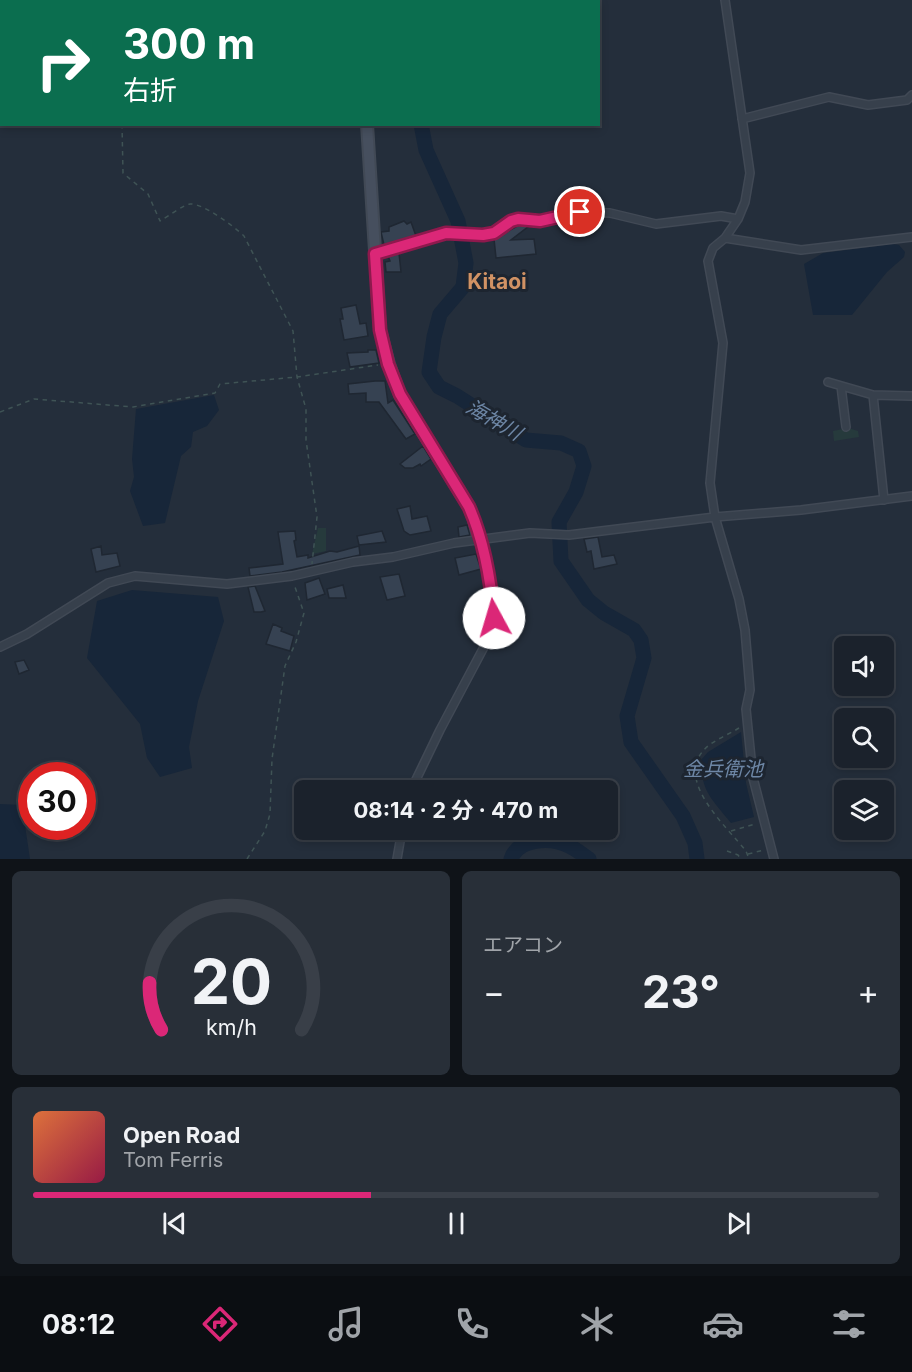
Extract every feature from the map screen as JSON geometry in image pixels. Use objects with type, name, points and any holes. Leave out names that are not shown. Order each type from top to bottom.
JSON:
[{"type":"street","points":[[725,0],[750,173],[745,202],[738,219],[725,238],[713,248],[708,261],[723,344],[710,483],[715,517],[739,599],[745,630],[750,690],[746,709],[753,778],[774,859]]},
{"type":"street","points":[[742,119],[829,97],[868,105],[906,100],[912,94]]},
{"type":"street","points":[[367,126],[380,330],[388,364],[400,394],[469,507],[491,589],[494,618],[484,647],[416,780]]},
{"type":"street","points":[[375,254],[451,232],[494,233],[518,219],[540,221],[580,212],[610,213],[656,224],[721,216],[738,219]]},
{"type":"street","points":[[725,238],[801,250],[912,237]]},
{"type":"street","points":[[828,382],[873,395],[912,396]]},
{"type":"street","points":[[841,386],[846,427]]},
{"type":"street","points":[[873,395],[884,500]]},
{"type":"street","points":[[0,647],[27,634],[108,583],[135,576],[227,584],[292,576],[454,543],[530,533],[569,535],[912,496]]},
{"type":"street","points":[[398,859],[401,840]]},
{"type":"path","points":[[122,126],[123,173],[148,194],[160,221],[190,204],[201,206],[236,228],[244,236],[293,331],[297,377],[306,409],[306,440],[317,517],[311,571]]},
{"type":"path","points":[[0,412],[34,399],[133,407],[215,393],[220,384],[297,377],[388,364]]},
{"type":"path","points":[[247,859],[265,831],[270,814],[272,759],[285,666],[296,642],[304,613],[292,576]]},
{"type":"path","points":[[747,723],[704,749],[696,761],[696,780],[700,793],[748,854],[749,859]]},
{"type":"path","points":[[730,831],[764,821]]},
{"type":"path","points":[[748,854],[766,849]]},
{"type":"path","points":[[727,851],[738,855],[741,859]]},
{"type":"green space","points":[[848,428],[858,431],[859,437],[834,441],[833,431]]},
{"type":"green space","points":[[318,528],[326,528],[326,551],[312,554]]},
{"type":"water","points":[[899,245],[905,252],[904,257],[887,272],[852,315],[813,315],[804,264],[823,253]]},
{"type":"water","points":[[214,395],[219,410],[207,426],[193,432],[191,447],[181,456],[165,523],[143,526],[130,491],[134,477],[132,459],[136,409]]},
{"type":"water","points":[[132,590],[218,597],[224,621],[198,701],[189,747],[192,768],[160,777],[147,758],[140,724],[87,658],[97,601]]},
{"type":"water","name":"金兵衛池","points":[[741,732],[746,783],[754,817],[731,823],[705,788],[701,760],[708,752]]},
{"type":"water","points":[[0,804],[18,805],[18,840],[27,840],[30,859],[0,859]]},
{"type":"building","points":[[404,221],[407,224],[411,222],[416,236],[384,245],[381,232],[389,231],[389,227]]},
{"type":"building","points":[[519,225],[529,226],[511,240],[534,239],[536,254],[496,258],[494,239]]},
{"type":"building","points":[[399,253],[401,272],[386,272],[385,262],[390,261],[388,256]]},
{"type":"building","points":[[356,305],[360,324],[366,323],[368,336],[344,340],[340,319],[343,319],[341,308]]},
{"type":"building","points":[[368,350],[376,350],[379,363],[350,367],[347,353],[368,352]]},
{"type":"building","points":[[385,381],[388,403],[393,400],[415,434],[406,439],[379,402],[366,402],[366,393],[349,394],[348,384]]},
{"type":"building","points":[[423,446],[431,459],[413,468],[405,468],[400,464]]},
{"type":"building","points":[[410,506],[412,519],[427,516],[431,531],[410,535],[404,531],[397,509]]},
{"type":"building","points":[[467,525],[470,535],[459,537],[458,527]]},
{"type":"building","points":[[295,531],[297,557],[308,555],[308,558],[359,546],[360,555],[282,572],[250,576],[249,568],[283,564],[278,532]]},
{"type":"building","points":[[382,531],[386,542],[359,545],[357,536]]},
{"type":"building","points":[[598,537],[602,557],[614,555],[617,564],[594,569],[591,551],[587,552],[584,539]]},
{"type":"building","points":[[101,546],[102,555],[117,553],[120,566],[96,572],[91,549]]},
{"type":"building","points":[[476,554],[481,569],[459,575],[455,558]]},
{"type":"building","points":[[399,574],[405,596],[387,600],[380,577]]},
{"type":"building","points":[[319,578],[325,594],[307,600],[305,583]]},
{"type":"building","points":[[343,585],[346,598],[329,598],[327,589]]},
{"type":"building","points":[[255,586],[265,611],[254,612],[248,587]]},
{"type":"building","points":[[273,624],[282,628],[281,631],[294,636],[290,651],[266,644]]},
{"type":"building","points":[[24,660],[29,670],[19,674],[15,662]]},
{"type":"waterway","name":"海神川","points":[[421,126],[426,150],[458,221],[466,263],[463,287],[440,314],[429,372],[439,387],[526,440],[561,443],[579,451],[584,466],[576,492],[559,522],[561,561],[588,600],[604,613],[634,630],[641,640],[644,658],[627,716],[631,742],[683,816],[695,843],[697,859]]},
{"type":"waterway","name":"海神川","points":[[511,859],[520,847],[536,841],[562,843],[589,859]]},
{"type":"district","name":"Kitaoi","points":[[497,282]]},
{"type":"route","points":[[494,618],[489,578],[469,507],[400,394],[388,364],[380,330],[375,254],[446,233],[483,235],[494,233],[518,219],[540,221],[580,212]]}]
